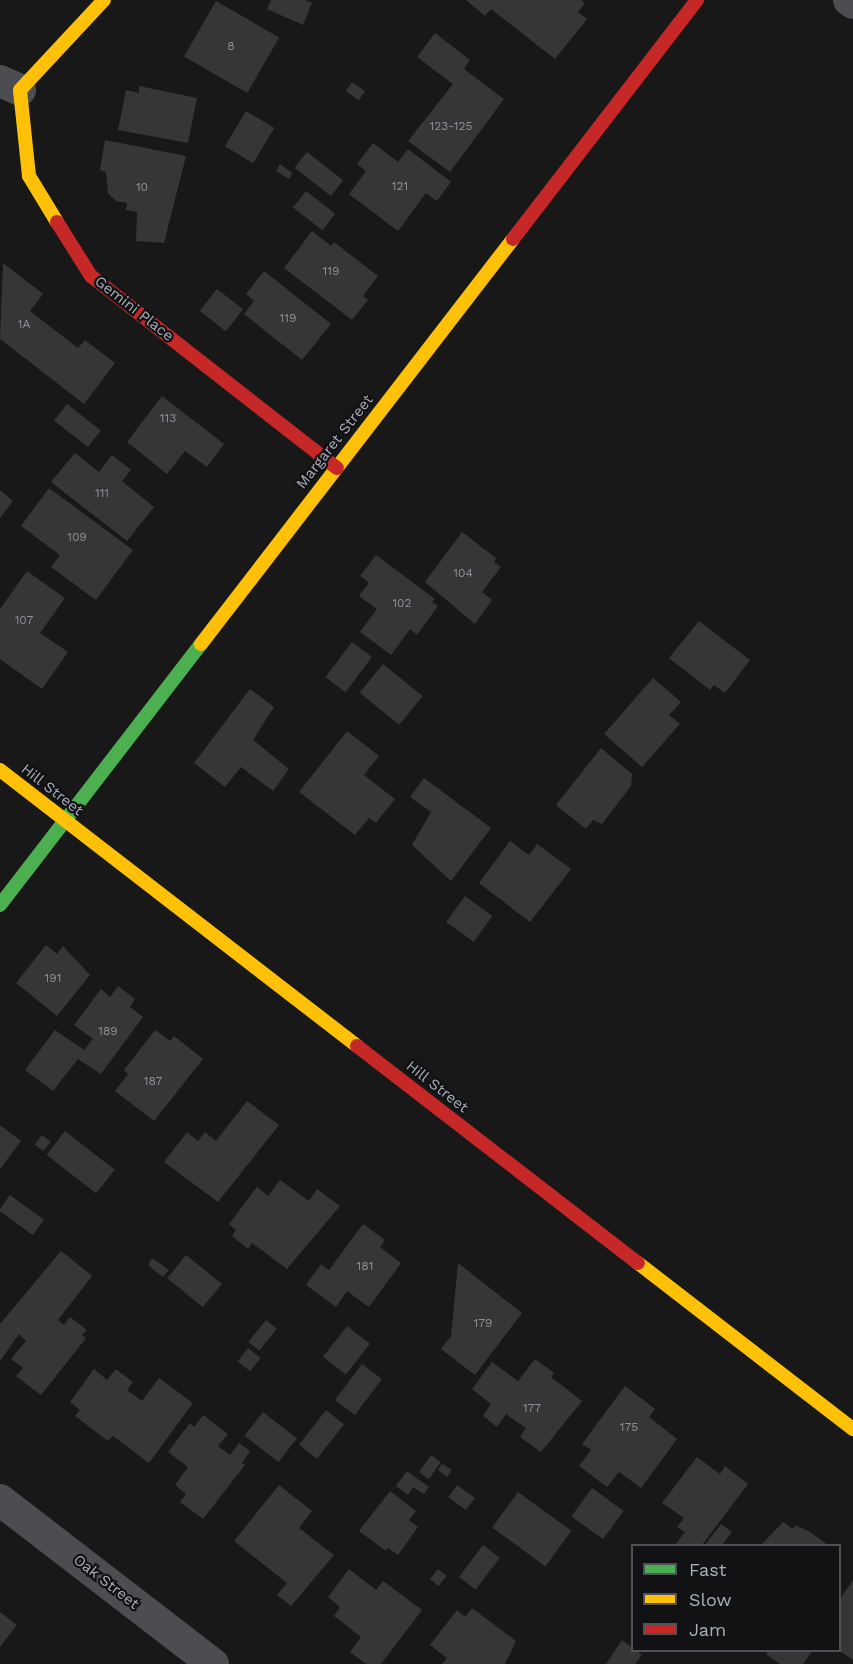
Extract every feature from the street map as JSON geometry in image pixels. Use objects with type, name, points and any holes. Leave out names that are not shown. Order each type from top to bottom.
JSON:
[{"type":"street","name":"Gemini Place","points":[[104,0],[10,86],[29,176],[91,276],[337,468]]},
{"type":"street","name":"Margaret Street","points":[[0,905],[697,0]]},
{"type":"street","points":[[849,0],[853,3]]},
{"type":"street","name":"Hill Street","points":[[0,770],[853,1429]]},
{"type":"street","name":"Oak Street","points":[[0,1500],[213,1664]]},
{"type":"building","points":[[271,0],[305,0],[312,3],[303,25],[267,9]]},
{"type":"building","points":[[466,0],[581,0],[585,3],[578,12],[587,19],[555,59],[491,9],[485,16]]},
{"type":"building","points":[[216,1],[279,38],[247,93],[184,56]]},
{"type":"building","points":[[435,33],[470,60],[464,69],[504,99],[450,172],[408,141],[453,84],[417,57]]},
{"type":"building","points":[[352,82],[365,91],[359,100],[346,91]]},
{"type":"building","points":[[139,86],[197,98],[188,143],[118,130],[126,90],[139,93]]},
{"type":"building","points":[[246,111],[274,128],[253,163],[225,146]]},
{"type":"building","points":[[105,140],[186,156],[164,243],[136,241],[137,212],[126,210],[127,203],[116,201],[108,193],[106,172],[100,170]]},
{"type":"building","points":[[373,143],[398,162],[408,149],[451,182],[437,201],[426,193],[398,231],[349,194],[366,171],[357,164]]},
{"type":"building","points":[[307,152],[343,180],[331,196],[295,168]]},
{"type":"building","points":[[280,164],[292,173],[289,179],[276,171]]},
{"type":"building","points":[[306,191],[335,214],[322,230],[293,208]]},
{"type":"building","points":[[312,231],[331,246],[334,242],[378,276],[363,296],[368,300],[352,320],[284,268]]},
{"type":"building","points":[[3,263],[43,294],[30,311],[78,348],[85,340],[115,363],[84,404],[0,339]]},
{"type":"building","points":[[264,271],[331,324],[302,360],[244,314],[254,301],[246,294]]},
{"type":"building","points":[[217,289],[243,309],[226,331],[200,311]]},
{"type":"building","points":[[162,396],[224,444],[207,467],[185,451],[167,474],[127,442]]},
{"type":"building","points":[[67,404],[101,430],[88,447],[54,421]]},
{"type":"building","points":[[75,453],[99,472],[112,455],[131,470],[122,481],[154,507],[127,541],[51,482]]},
{"type":"building","points":[[49,488],[133,550],[96,600],[51,567],[60,555],[21,526]]},
{"type":"building","points":[[0,490],[13,501],[0,518]]},
{"type":"building","points":[[462,532],[496,558],[494,562],[501,567],[482,592],[492,600],[475,624],[425,582]]},
{"type":"building","points":[[376,555],[435,599],[432,602],[438,606],[417,635],[410,629],[391,655],[360,632],[377,609],[359,596],[369,583],[360,576]]},
{"type":"building","points":[[27,571],[65,598],[40,633],[68,652],[42,689],[0,659],[0,609]]},
{"type":"building","points":[[699,621],[750,660],[725,693],[714,685],[710,690],[669,658]]},
{"type":"building","points":[[352,642],[372,657],[345,692],[326,677]]},
{"type":"building","points":[[383,664],[423,696],[399,725],[360,693]]},
{"type":"building","points":[[653,678],[681,702],[669,715],[680,724],[642,767],[604,734]]},
{"type":"building","points":[[250,689],[274,707],[253,740],[289,769],[273,791],[241,767],[225,787],[194,763]]},
{"type":"building","points":[[347,731],[379,756],[364,775],[395,799],[376,823],[369,818],[355,835],[299,792]]},
{"type":"building","points":[[601,748],[632,774],[631,786],[602,824],[593,820],[586,829],[556,805]]},
{"type":"building","points":[[424,778],[491,828],[451,881],[412,845],[431,812],[410,797]]},
{"type":"building","points":[[510,841],[529,855],[537,844],[571,869],[530,922],[479,883]]},
{"type":"building","points":[[465,896],[493,916],[474,942],[446,922]]},
{"type":"building","points":[[46,945],[57,954],[63,946],[90,975],[57,1016],[16,983]]},
{"type":"building","points":[[118,986],[135,999],[130,1007],[143,1017],[101,1074],[78,1059],[53,1091],[25,1070],[55,1030],[84,1050],[93,1039],[74,1025],[101,989],[110,997]]},
{"type":"building","points":[[155,1030],[170,1041],[174,1036],[203,1059],[154,1121],[115,1091],[128,1074],[124,1070]]},
{"type":"building","points":[[247,1101],[279,1125],[218,1202],[164,1162],[187,1132],[198,1141],[205,1132],[216,1141]]},
{"type":"building","points":[[0,1125],[21,1141],[0,1169]]},
{"type":"building","points":[[65,1131],[115,1170],[96,1193],[47,1155]]},
{"type":"building","points":[[42,1135],[51,1142],[43,1151],[35,1144]]},
{"type":"building","points":[[280,1180],[309,1201],[317,1189],[340,1206],[287,1269],[252,1243],[248,1249],[232,1236],[236,1230],[229,1224],[257,1187],[268,1196]]},
{"type":"building","points":[[10,1195],[44,1220],[33,1235],[0,1211]]},
{"type":"building","points":[[363,1224],[385,1240],[380,1247],[401,1263],[369,1307],[347,1291],[336,1307],[306,1285],[321,1264],[329,1270]]},
{"type":"building","points":[[61,1251],[92,1276],[58,1320],[64,1325],[70,1317],[87,1330],[82,1335],[86,1338],[41,1395],[16,1376],[23,1368],[11,1359],[26,1341],[19,1334],[0,1361],[0,1324]]},
{"type":"building","points":[[186,1255],[222,1284],[203,1307],[167,1278]]},
{"type":"building","points":[[152,1258],[169,1270],[163,1277],[148,1265]]},
{"type":"building","points":[[458,1263],[522,1313],[475,1375],[441,1349],[451,1336]]},
{"type":"building","points":[[266,1320],[277,1329],[259,1351],[248,1342]]},
{"type":"building","points":[[347,1326],[370,1344],[346,1375],[323,1357]]},
{"type":"building","points":[[248,1348],[261,1358],[250,1371],[238,1361]]},
{"type":"building","points":[[535,1359],[554,1373],[551,1377],[582,1401],[541,1452],[520,1437],[526,1428],[506,1414],[497,1427],[483,1416],[491,1404],[472,1389],[492,1362],[518,1381]]},
{"type":"building","points":[[362,1364],[382,1379],[355,1415],[335,1400]]},
{"type":"building","points":[[94,1369],[107,1380],[116,1369],[133,1382],[127,1390],[142,1401],[159,1378],[193,1403],[149,1463],[113,1436],[108,1441],[75,1416],[80,1410],[70,1402]]},
{"type":"building","points":[[625,1386],[655,1409],[649,1417],[677,1439],[641,1488],[619,1472],[607,1487],[579,1466],[591,1450],[582,1444]]},
{"type":"building","points":[[326,1410],[344,1424],[317,1459],[299,1445]]},
{"type":"building","points":[[263,1412],[297,1438],[278,1462],[245,1436]]},
{"type":"building","points":[[203,1415],[228,1434],[218,1446],[230,1455],[239,1443],[250,1451],[242,1463],[245,1465],[203,1519],[180,1502],[186,1494],[175,1485],[188,1467],[168,1452],[190,1423],[194,1427]]},
{"type":"building","points":[[431,1455],[441,1462],[429,1479],[419,1472]]},
{"type":"building","points":[[697,1457],[720,1474],[725,1466],[748,1484],[703,1544],[676,1544],[685,1532],[677,1527],[684,1518],[662,1503]]},
{"type":"building","points":[[442,1464],[452,1470],[447,1477],[438,1470]]},
{"type":"building","points":[[407,1471],[429,1487],[424,1494],[413,1487],[408,1495],[396,1486]]},
{"type":"building","points":[[279,1485],[312,1511],[299,1528],[334,1555],[291,1606],[277,1595],[287,1583],[234,1541]]},
{"type":"building","points":[[457,1485],[475,1498],[466,1510],[448,1497]]},
{"type":"building","points":[[592,1488],[624,1511],[603,1539],[571,1516]]},
{"type":"building","points":[[390,1491],[416,1511],[409,1520],[418,1527],[398,1555],[388,1548],[386,1551],[359,1531]]},
{"type":"building","points":[[518,1492],[571,1531],[546,1566],[492,1528]]},
{"type":"building","points":[[783,1522],[793,1529],[795,1525],[810,1532],[827,1544],[762,1544]]},
{"type":"building","points":[[721,1524],[732,1532],[723,1544],[706,1544]]},
{"type":"building","points":[[483,1545],[500,1558],[476,1590],[459,1577]]},
{"type":"building","points":[[349,1569],[376,1590],[383,1581],[422,1610],[381,1664],[366,1664],[350,1652],[361,1637],[334,1616],[340,1607],[328,1597]]},
{"type":"building","points":[[438,1569],[447,1576],[439,1586],[430,1579]]},
{"type":"building","points":[[853,1580],[853,1660],[841,1652],[841,1598]]},
{"type":"building","points":[[472,1608],[516,1641],[505,1664],[442,1664],[447,1658],[430,1645],[457,1610],[465,1617]]},
{"type":"building","points":[[0,1612],[17,1625],[0,1647]]},
{"type":"building","points":[[622,1640],[631,1647],[631,1652],[638,1652],[642,1655],[635,1664],[606,1664]]},
{"type":"building","points":[[768,1652],[812,1652],[803,1664],[780,1664],[766,1654]]},
{"type":"traffic: fast","points":[[0,905],[201,644]]},
{"type":"traffic: slow","points":[[57,222],[29,176],[20,90],[104,0]]},
{"type":"traffic: slow","points":[[201,644],[513,239]]},
{"type":"traffic: slow","points":[[0,770],[357,1046]]},
{"type":"traffic: slow","points":[[638,1263],[853,1429]]},
{"type":"traffic: jam","points":[[513,239],[697,0]]},
{"type":"traffic: jam","points":[[57,222],[91,276],[337,468]]},
{"type":"traffic: jam","points":[[357,1046],[638,1263]]}]
